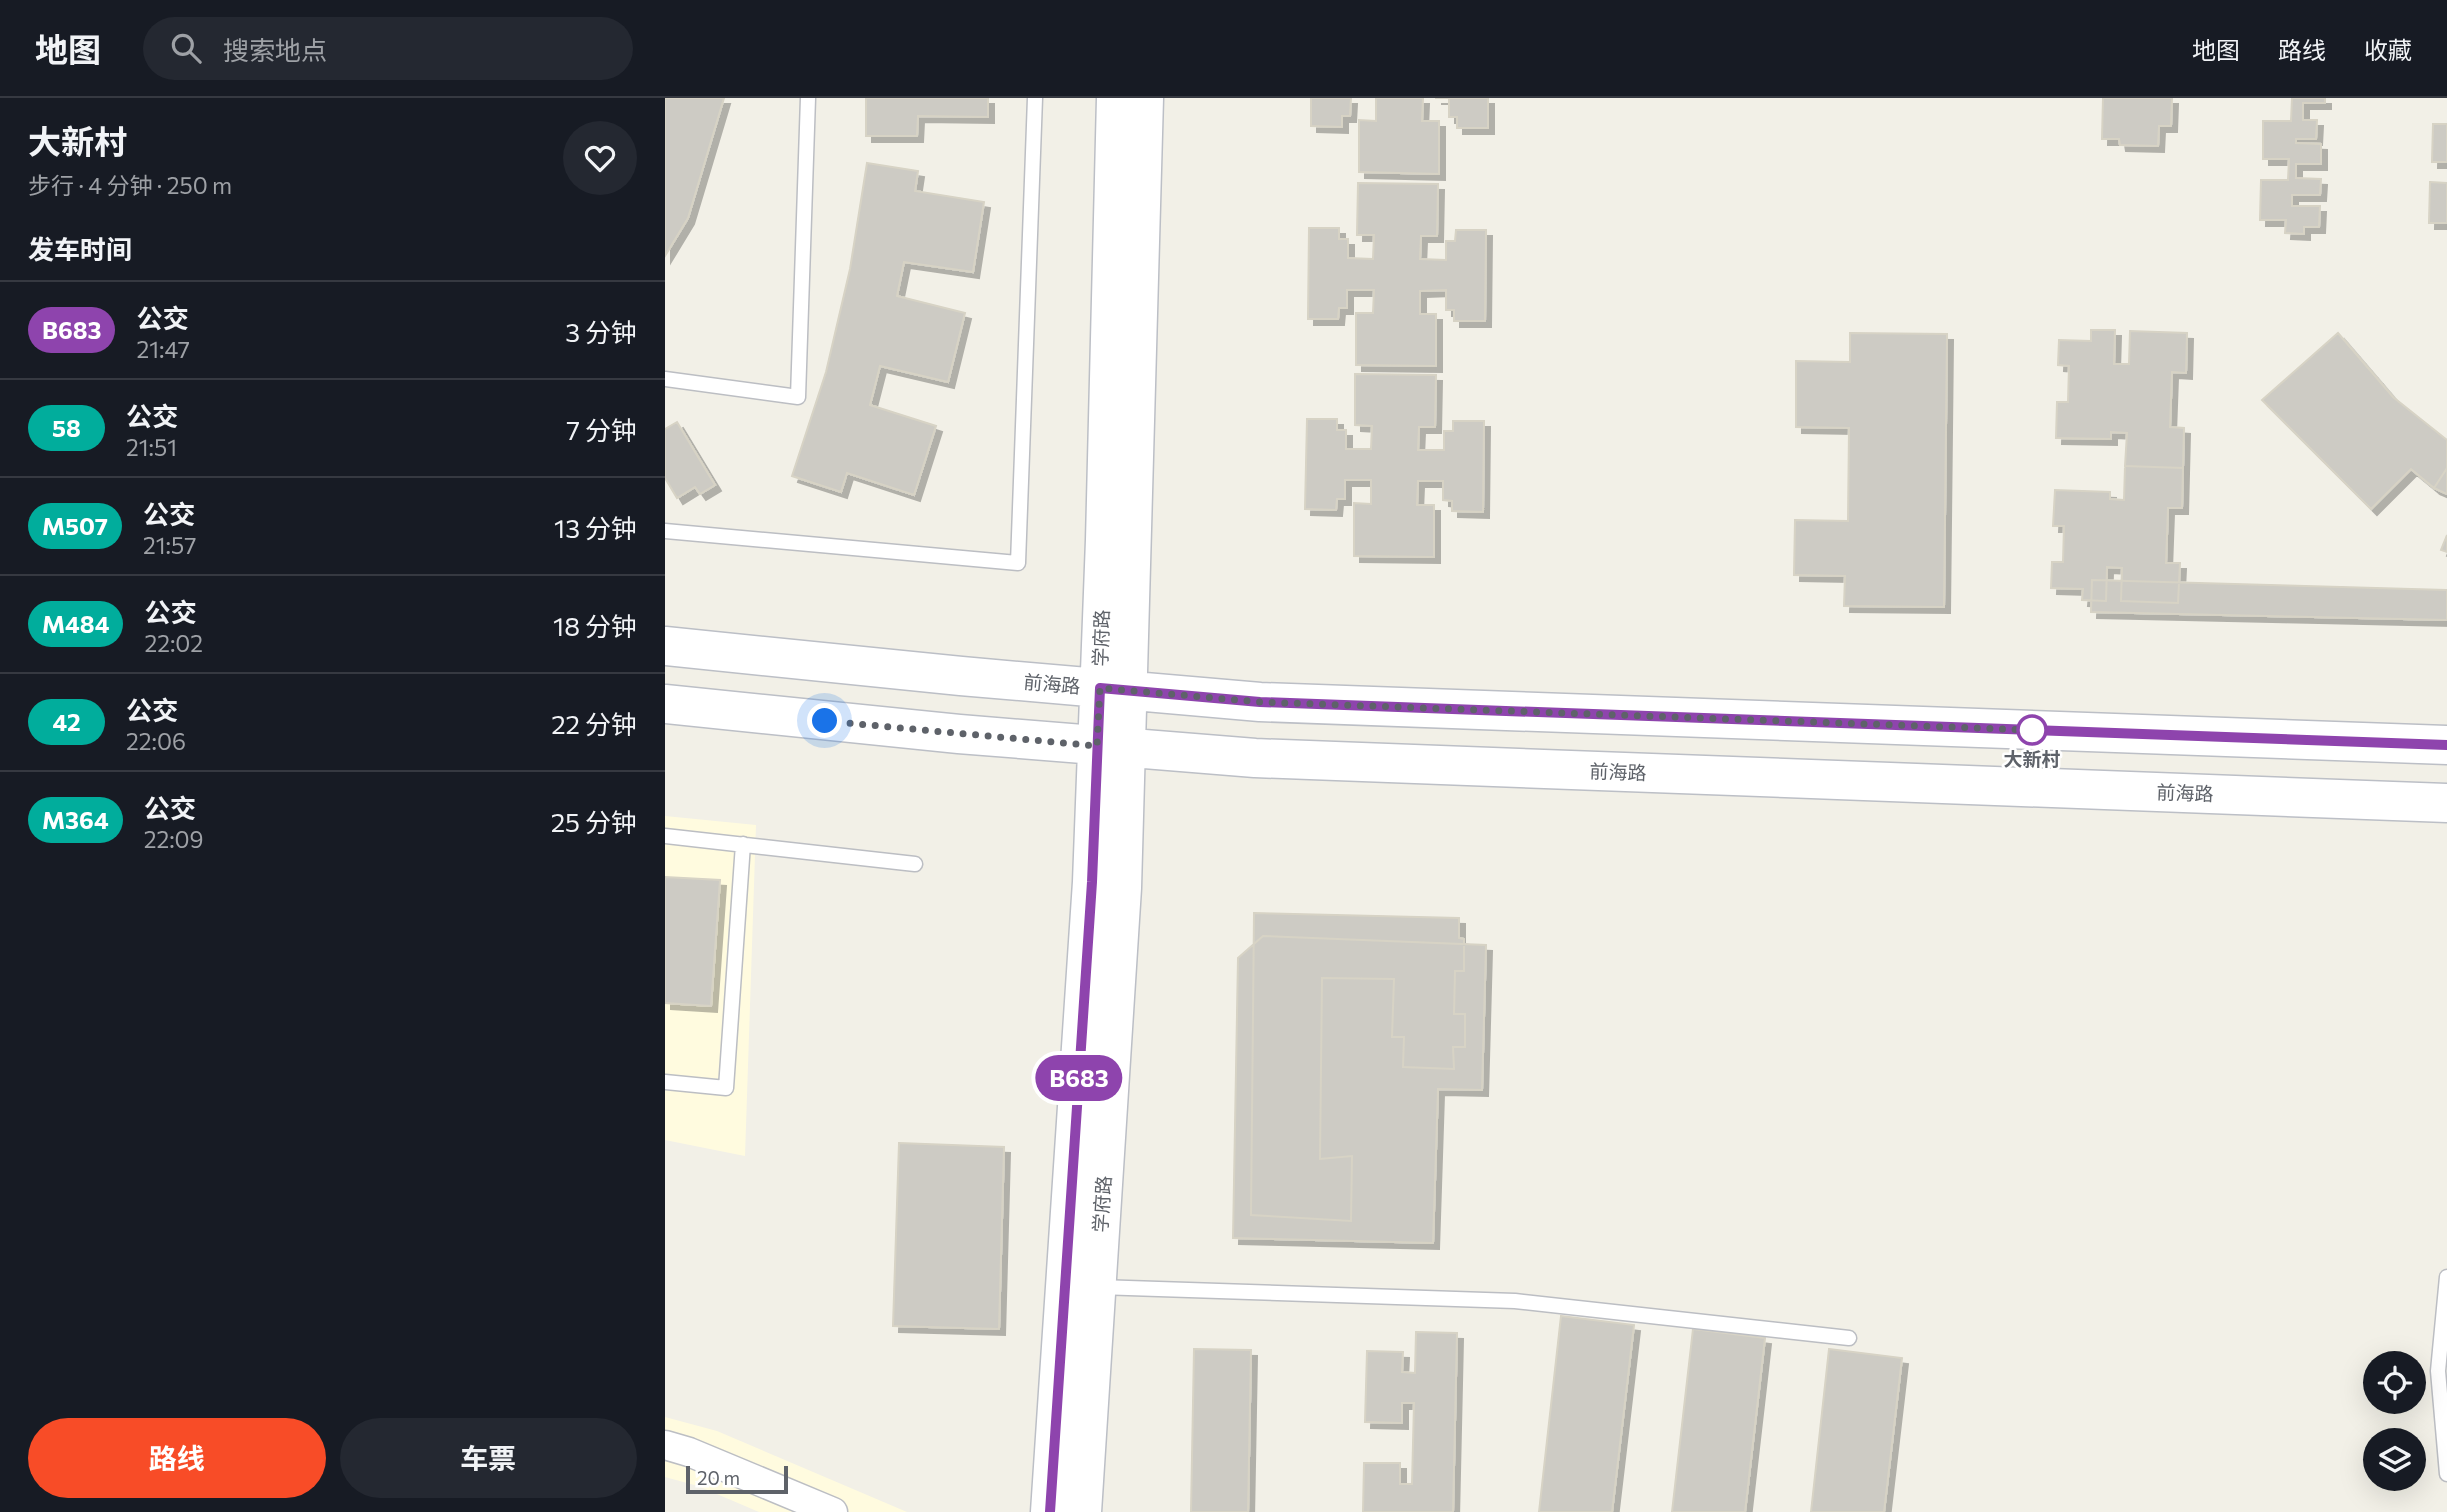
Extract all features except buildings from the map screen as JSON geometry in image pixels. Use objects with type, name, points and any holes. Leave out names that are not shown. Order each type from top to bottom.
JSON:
[{"type":"main road","name":"学府路","points":[[1114,690],[1116,98]]},
{"type":"main road","name":"学府路","points":[[1050,1512],[1081,1286],[1122,888],[1111,747],[1144,98]]},
{"type":"main road","name":"前海路","points":[[665,646],[1260,702],[2447,746]]},
{"type":"main road","name":"前海路","points":[[665,704],[959,734],[1255,758],[2447,803]]},
{"type":"main road","name":"学府路","points":[[1081,1286],[1082,1512]]},
{"type":"street","points":[[677,1449],[833,1512]]},
{"type":"lane","points":[[665,379],[798,397],[808,98]]},
{"type":"lane","points":[[665,531],[1018,563],[1035,98]]},
{"type":"lane","points":[[665,836],[915,864]]},
{"type":"lane","points":[[665,1082],[726,1088],[743,844]]},
{"type":"lane","points":[[2447,1277],[2438,1371],[2447,1475]]},
{"type":"lane","points":[[1081,1286],[1515,1301],[1849,1338]]},
{"type":"shaded area","points":[[665,816],[756,825],[745,1156],[665,1140]]},
{"type":"shaded area","points":[[665,1417],[717,1431],[907,1512],[759,1512],[698,1486],[665,1477]]},
{"type":"bus line","name":"B683","points":[[1050,1512],[1092,882],[1100,688],[1260,702],[2447,745]]},
{"type":"place","name":"大新村","points":[[2032,730]]},
{"type":"route","points":[[825,721],[1097,746],[1100,688],[1260,702],[2032,730]]}]
